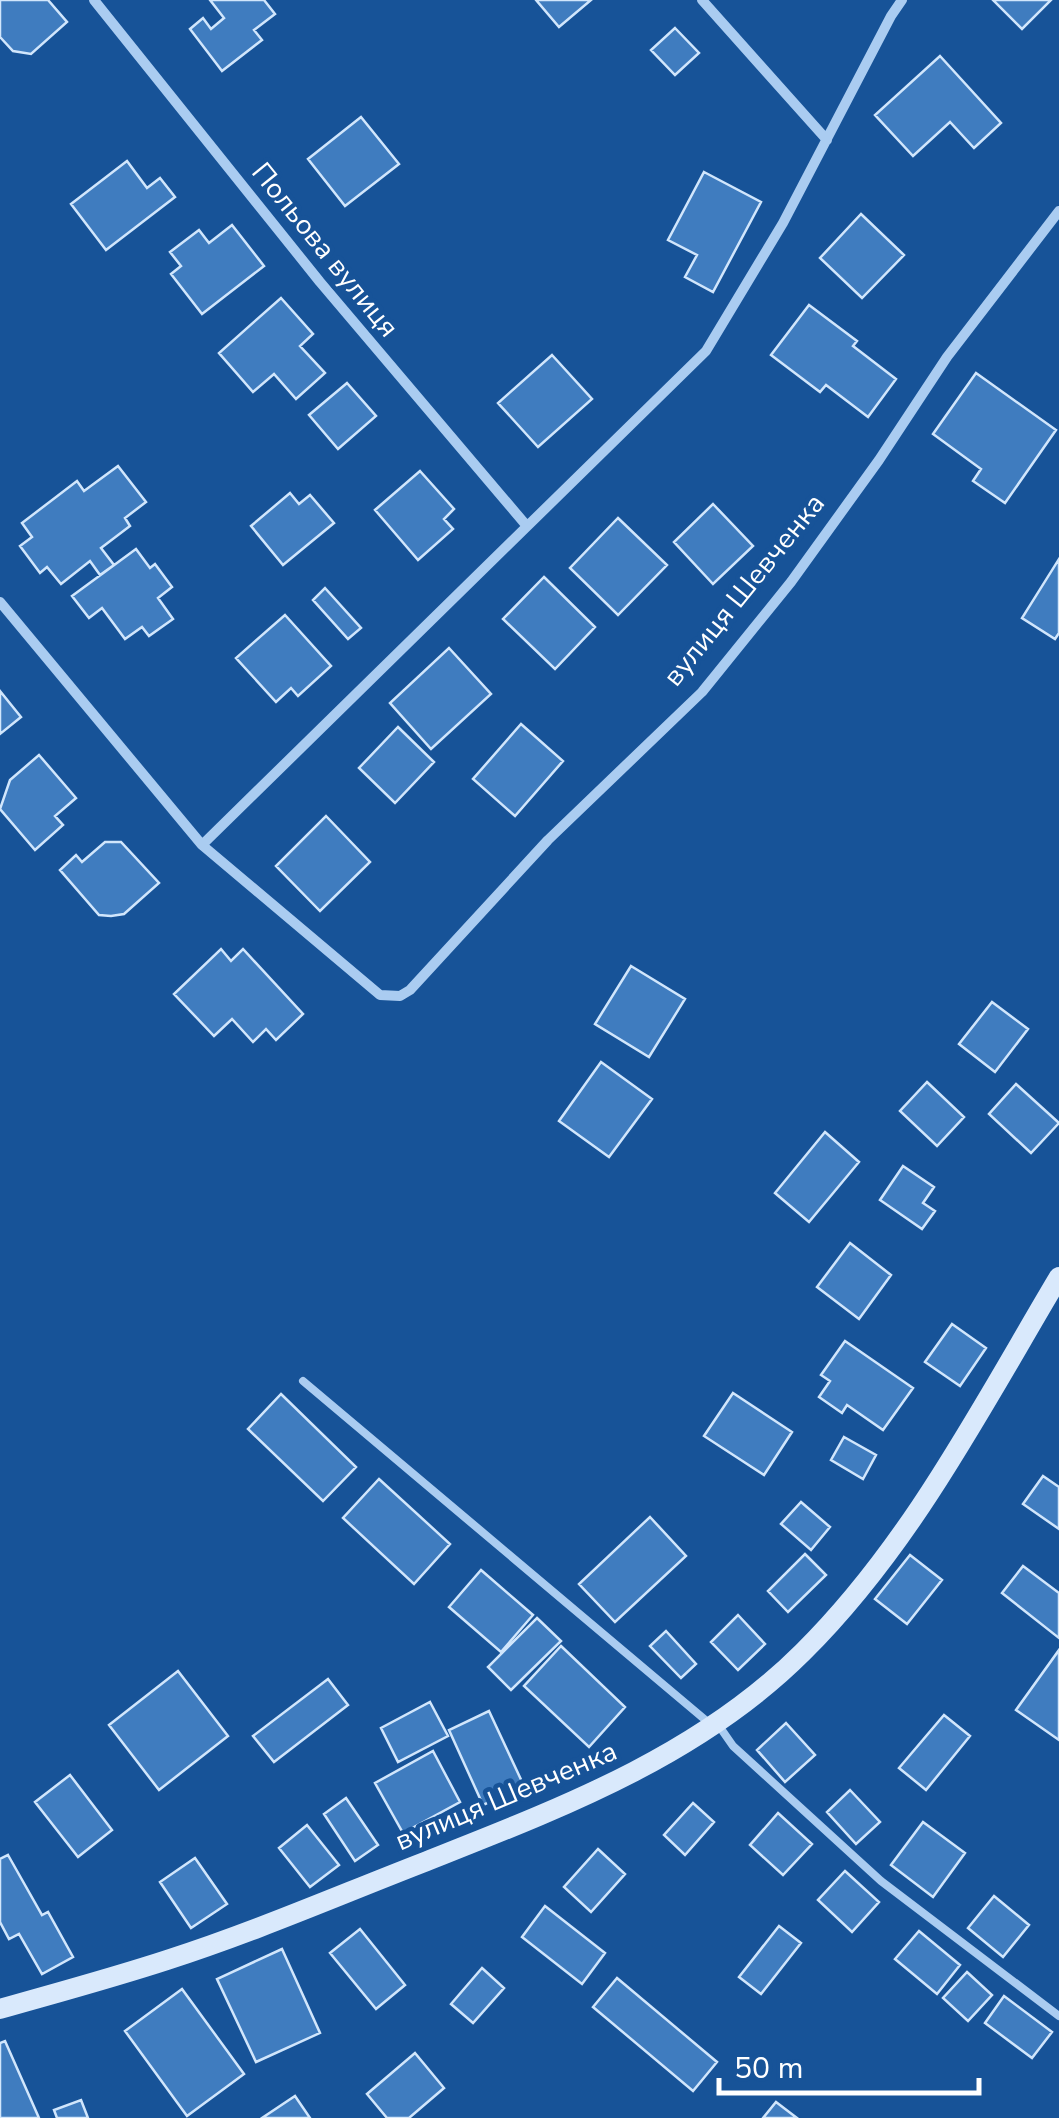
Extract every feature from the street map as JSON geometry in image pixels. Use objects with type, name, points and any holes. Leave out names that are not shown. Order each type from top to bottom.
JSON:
[{"type":"street","name":"Польова вулиця","points":[[94,0],[320,282],[526,525]]},
{"type":"street","points":[[702,0],[827,140]]},
{"type":"street","points":[[0,602],[202,845],[706,351],[783,223],[902,0]]},
{"type":"street","name":"вулиця Шевченка","points":[[202,845],[380,995],[391,997],[410,990],[548,840],[702,692],[791,582],[879,460],[946,357],[1059,211]]},
{"type":"street","name":"вулиця Шевченка","points":[[0,2009],[167,1960],[273,1923],[572,1804],[715,1724],[802,1653],[866,1582],[926,1498],[1059,1278]]},
{"type":"lane","points":[[302,1381],[715,1724],[880,1882],[1059,2016]]},
{"type":"building","points":[[0,0],[48,0],[67,22],[31,54],[13,51],[0,37]]},
{"type":"building","points":[[210,0],[264,0],[275,14],[254,30],[262,40],[222,71],[190,29],[203,18],[211,29],[224,18]]},
{"type":"building","points":[[536,0],[591,0],[559,27]]},
{"type":"building","points":[[993,0],[1051,0],[1022,29]]},
{"type":"building","points":[[675,28],[699,53],[675,75],[651,50]]},
{"type":"building","points":[[940,56],[1001,123],[974,148],[950,122],[913,156],[875,115]]},
{"type":"building","points":[[361,117],[399,164],[345,206],[308,159]]},
{"type":"building","points":[[127,161],[147,188],[160,178],[175,197],[106,250],[71,204]]},
{"type":"building","points":[[704,172],[761,202],[713,292],[685,277],[697,255],[668,240]]},
{"type":"building","points":[[861,214],[904,255],[862,298],[820,258]]},
{"type":"building","points":[[232,225],[264,266],[202,314],[171,274],[181,266],[170,252],[199,230],[209,243]]},
{"type":"building","points":[[281,298],[313,334],[300,346],[325,373],[296,399],[274,374],[253,392],[219,353]]},
{"type":"building","points":[[809,305],[857,341],[853,346],[896,379],[868,417],[826,385],[820,392],[771,355]]},
{"type":"building","points":[[552,355],[592,399],[538,447],[498,403]]},
{"type":"building","points":[[976,373],[1056,430],[1005,503],[973,481],[981,469],[933,434]]},
{"type":"building","points":[[347,383],[376,416],[338,449],[309,415]]},
{"type":"building","points":[[118,466],[146,502],[125,518],[130,526],[101,548],[114,565],[100,575],[90,561],[61,584],[47,567],[40,573],[20,546],[32,537],[22,523],[77,481],[84,491]]},
{"type":"building","points":[[420,471],[454,509],[444,519],[453,529],[418,560],[375,510]]},
{"type":"building","points":[[290,493],[299,504],[310,495],[334,523],[283,565],[251,526]]},
{"type":"building","points":[[713,504],[753,546],[713,584],[674,542]]},
{"type":"building","points":[[618,518],[667,565],[618,615],[570,568]]},
{"type":"building","points":[[136,549],[150,568],[155,564],[172,587],[158,598],[173,619],[149,636],[142,627],[125,639],[102,608],[89,618],[72,596]]},
{"type":"building","points":[[1059,559],[1059,633],[1055,639],[1022,618]]},
{"type":"building","points":[[544,577],[595,627],[555,669],[503,619]]},
{"type":"building","points":[[325,588],[361,628],[348,639],[313,600]]},
{"type":"building","points":[[285,615],[331,666],[298,696],[291,688],[276,702],[236,658]]},
{"type":"building","points":[[449,648],[491,694],[431,749],[390,703]]},
{"type":"building","points":[[0,691],[21,717],[0,734]]},
{"type":"building","points":[[521,724],[563,761],[515,816],[473,779]]},
{"type":"building","points":[[398,727],[434,762],[395,803],[359,768]]},
{"type":"building","points":[[39,755],[76,798],[55,816],[63,825],[35,850],[0,809],[10,780]]},
{"type":"building","points":[[326,816],[370,862],[320,911],[276,866]]},
{"type":"building","points":[[105,842],[121,842],[159,883],[124,914],[99,915],[60,870],[76,855],[82,862]]},
{"type":"building","points":[[221,949],[231,961],[243,949],[303,1014],[276,1040],[266,1029],[253,1042],[232,1019],[214,1036],[174,994]]},
{"type":"building","points":[[631,966],[685,999],[649,1057],[595,1024]]},
{"type":"building","points":[[992,1002],[1028,1029],[995,1072],[959,1044]]},
{"type":"building","points":[[601,1062],[652,1099],[609,1157],[559,1121]]},
{"type":"building","points":[[927,1082],[964,1117],[937,1146],[900,1111]]},
{"type":"building","points":[[1016,1084],[1059,1123],[1031,1153],[989,1114]]},
{"type":"building","points":[[825,1132],[859,1162],[809,1222],[775,1193]]},
{"type":"building","points":[[903,1166],[934,1187],[923,1203],[935,1211],[922,1229],[880,1200]]},
{"type":"building","points":[[850,1243],[891,1275],[859,1319],[817,1287]]},
{"type":"building","points":[[952,1324],[986,1348],[960,1386],[925,1362]]},
{"type":"building","points":[[845,1341],[913,1388],[883,1430],[847,1405],[842,1413],[819,1397],[830,1381],[821,1375]]},
{"type":"building","points":[[733,1393],[792,1432],[764,1475],[704,1436]]},
{"type":"building","points":[[281,1394],[356,1467],[323,1501],[248,1429]]},
{"type":"building","points":[[844,1437],[876,1455],[863,1479],[831,1460]]},
{"type":"building","points":[[1043,1476],[1059,1487],[1059,1529],[1023,1504]]},
{"type":"building","points":[[379,1479],[450,1544],[414,1584],[343,1518]]},
{"type":"building","points":[[801,1502],[830,1527],[811,1550],[781,1524]]},
{"type":"building","points":[[650,1517],[686,1556],[615,1622],[579,1584]]},
{"type":"building","points":[[805,1554],[826,1575],[788,1612],[768,1591]]},
{"type":"building","points":[[910,1555],[942,1580],[907,1624],[875,1599]]},
{"type":"building","points":[[1023,1566],[1059,1593],[1059,1638],[1002,1593]]},
{"type":"building","points":[[481,1570],[533,1615],[501,1652],[449,1607]]},
{"type":"building","points":[[738,1615],[765,1644],[738,1670],[711,1642]]},
{"type":"building","points":[[537,1618],[561,1641],[511,1690],[488,1667]]},
{"type":"building","points":[[666,1631],[696,1664],[681,1678],[650,1646]]},
{"type":"building","points":[[561,1646],[625,1707],[589,1747],[524,1686]]},
{"type":"building","points":[[1059,1650],[1059,1740],[1016,1710]]},
{"type":"building","points":[[178,1671],[228,1736],[159,1790],[109,1725]]},
{"type":"building","points":[[328,1679],[348,1705],[274,1762],[253,1736]]},
{"type":"building","points":[[430,1702],[448,1736],[398,1762],[381,1728]]},
{"type":"building","points":[[489,1711],[524,1786],[483,1805],[449,1730]]},
{"type":"building","points":[[944,1715],[970,1736],[926,1790],[899,1768]]},
{"type":"building","points":[[786,1723],[815,1755],[785,1782],[757,1750]]},
{"type":"building","points":[[433,1751],[460,1802],[403,1833],[375,1783]]},
{"type":"building","points":[[70,1775],[112,1830],[78,1857],[35,1802]]},
{"type":"building","points":[[850,1790],[880,1822],[856,1844],[827,1812]]},
{"type":"building","points":[[346,1798],[378,1845],[355,1861],[324,1814]]},
{"type":"building","points":[[693,1803],[714,1822],[685,1855],[664,1835]]},
{"type":"building","points":[[778,1813],[812,1844],[783,1875],[750,1845]]},
{"type":"building","points":[[923,1822],[965,1853],[933,1897],[891,1865]]},
{"type":"building","points":[[307,1825],[339,1865],[310,1887],[279,1848]]},
{"type":"building","points":[[598,1849],[625,1874],[591,1912],[564,1887]]},
{"type":"building","points":[[8,1855],[42,1915],[48,1912],[73,1957],[42,1974],[19,1934],[9,1939],[0,1922],[0,1859]]},
{"type":"building","points":[[195,1858],[227,1904],[191,1928],[160,1882]]},
{"type":"building","points":[[845,1871],[879,1902],[852,1932],[818,1900]]},
{"type":"building","points":[[994,1896],[1029,1925],[1003,1957],[968,1928]]},
{"type":"building","points":[[545,1906],[605,1953],[582,1984],[522,1937]]},
{"type":"building","points":[[779,1926],[801,1943],[761,1994],[739,1977]]},
{"type":"building","points":[[360,1929],[405,1985],[376,2009],[330,1953]]},
{"type":"building","points":[[919,1931],[960,1965],[937,1994],[895,1959]]},
{"type":"building","points":[[282,1949],[320,2033],[256,2062],[217,1979]]},
{"type":"building","points":[[482,1968],[504,1988],[473,2023],[451,2004]]},
{"type":"building","points":[[967,1972],[992,1995],[968,2021],[943,1998]]},
{"type":"building","points":[[617,1978],[717,2062],[693,2091],[593,2007]]},
{"type":"building","points":[[182,1989],[244,2074],[187,2116],[125,2031]]},
{"type":"building","points":[[1004,1996],[1052,2032],[1032,2058],[985,2023]]},
{"type":"building","points":[[5,2041],[39,2118],[0,2118],[0,2043]]},
{"type":"building","points":[[415,2053],[444,2088],[409,2118],[387,2118],[367,2094]]},
{"type":"building","points":[[295,2096],[310,2118],[262,2118]]},
{"type":"building","points":[[81,2100],[88,2118],[57,2118],[54,2110]]},
{"type":"building","points":[[776,2102],[797,2118],[763,2118]]}]
